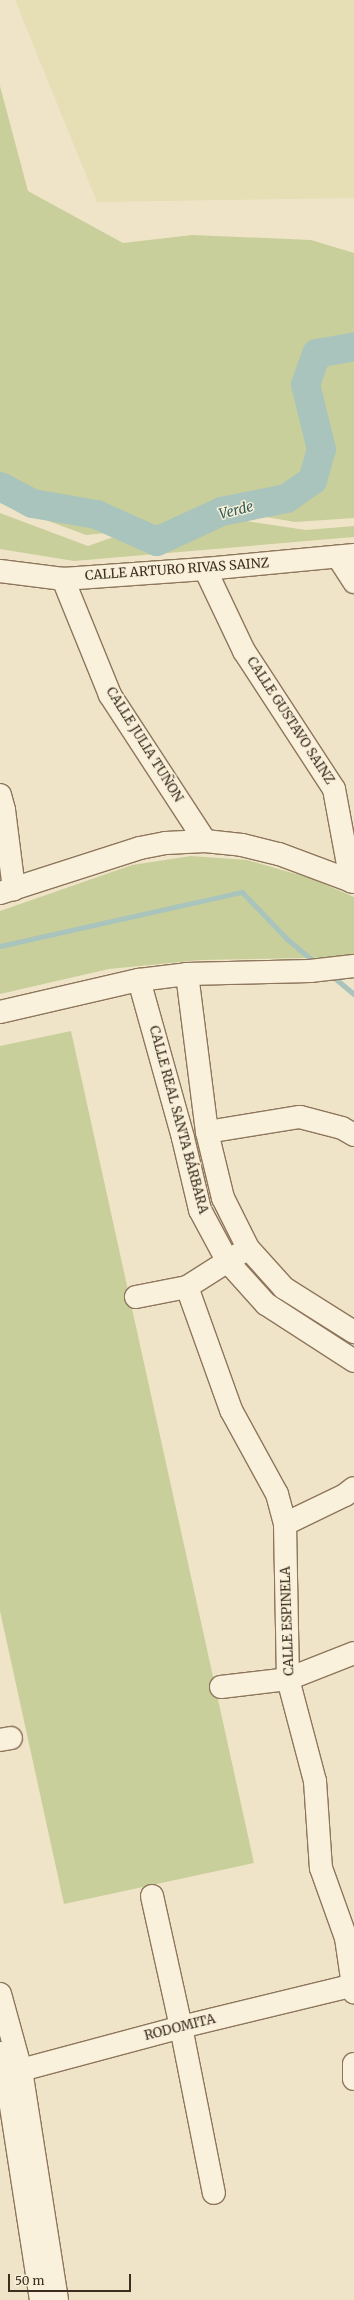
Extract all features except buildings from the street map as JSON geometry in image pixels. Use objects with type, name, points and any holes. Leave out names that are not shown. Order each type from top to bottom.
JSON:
[{"type":"street","name":"CALLE ARTURO RIVAS SAINZ","points":[[0,571],[63,579],[205,569],[346,556]]},
{"type":"street","points":[[346,556],[354,582]]},
{"type":"street","name":"CALLE GUSTAVO SAINZ","points":[[205,569],[244,651],[334,789],[353,882]]},
{"type":"street","name":"CALLE JULIA TUÑON","points":[[63,579],[110,695],[205,841]]},
{"type":"street","points":[[0,795],[4,810],[7,891],[140,848],[166,843],[205,841],[242,845],[278,854],[353,882]]},
{"type":"street","points":[[0,1012],[139,980],[188,974],[310,971],[344,968]]},
{"type":"street","name":"CALLE REAL SANTA BÁRBARA","points":[[188,974],[207,1132],[224,1198],[248,1248],[284,1288],[354,1332]]},
{"type":"street","name":"CALLE REAL SANTA BÁRBARA","points":[[139,980],[183,1138],[200,1210],[228,1262],[266,1304],[354,1361]]},
{"type":"street","points":[[207,1132],[300,1117],[342,1128],[354,1135]]},
{"type":"street","points":[[136,1297],[186,1287],[228,1262],[248,1248]]},
{"type":"street","name":"CALLE ESPINELA","points":[[186,1287],[231,1410],[277,1494],[285,1524],[288,1678],[315,1781],[321,1868],[346,1938],[354,1988]]},
{"type":"street","points":[[285,1524],[345,1495],[354,1488]]},
{"type":"street","points":[[221,1687],[288,1678],[354,1652]]},
{"type":"street","points":[[152,1896],[181,2027],[214,2193]]},
{"type":"street","name":"RODOMITA","points":[[14,2072],[181,2027],[354,1988]]},
{"type":"street","points":[[0,1994],[57,2300]]},
{"type":"street","points":[[0,2053],[14,2072],[40,2300]]},
{"type":"street","points":[[354,2064],[354,2079]]},
{"type":"shaded area","points":[[15,0],[354,0],[354,198],[97,202]]},
{"type":"green space","points":[[0,86],[28,191],[123,243],[192,235],[311,240],[354,253],[354,518],[295,522],[207,507],[155,528],[86,535],[0,503]]},
{"type":"green space","points":[[0,513],[88,546],[119,535],[155,548],[226,518],[306,530],[354,526],[354,537],[74,561],[0,549]]},
{"type":"green space","points":[[191,856],[247,860],[310,878],[354,897],[354,957],[201,960],[109,969],[0,994],[0,911],[132,865]]},
{"type":"green space","points":[[71,1031],[254,1863],[64,1904],[0,1611],[0,1046]]},
{"type":"waterway","name":"Verde","points":[[0,486],[32,503],[96,514],[156,541],[221,511],[286,498],[312,480],[321,449],[305,384],[316,353],[354,346]]},
{"type":"waterway","points":[[0,946],[242,892],[287,939],[316,963]]},
{"type":"waterway","points":[[331,975],[354,994]]}]
